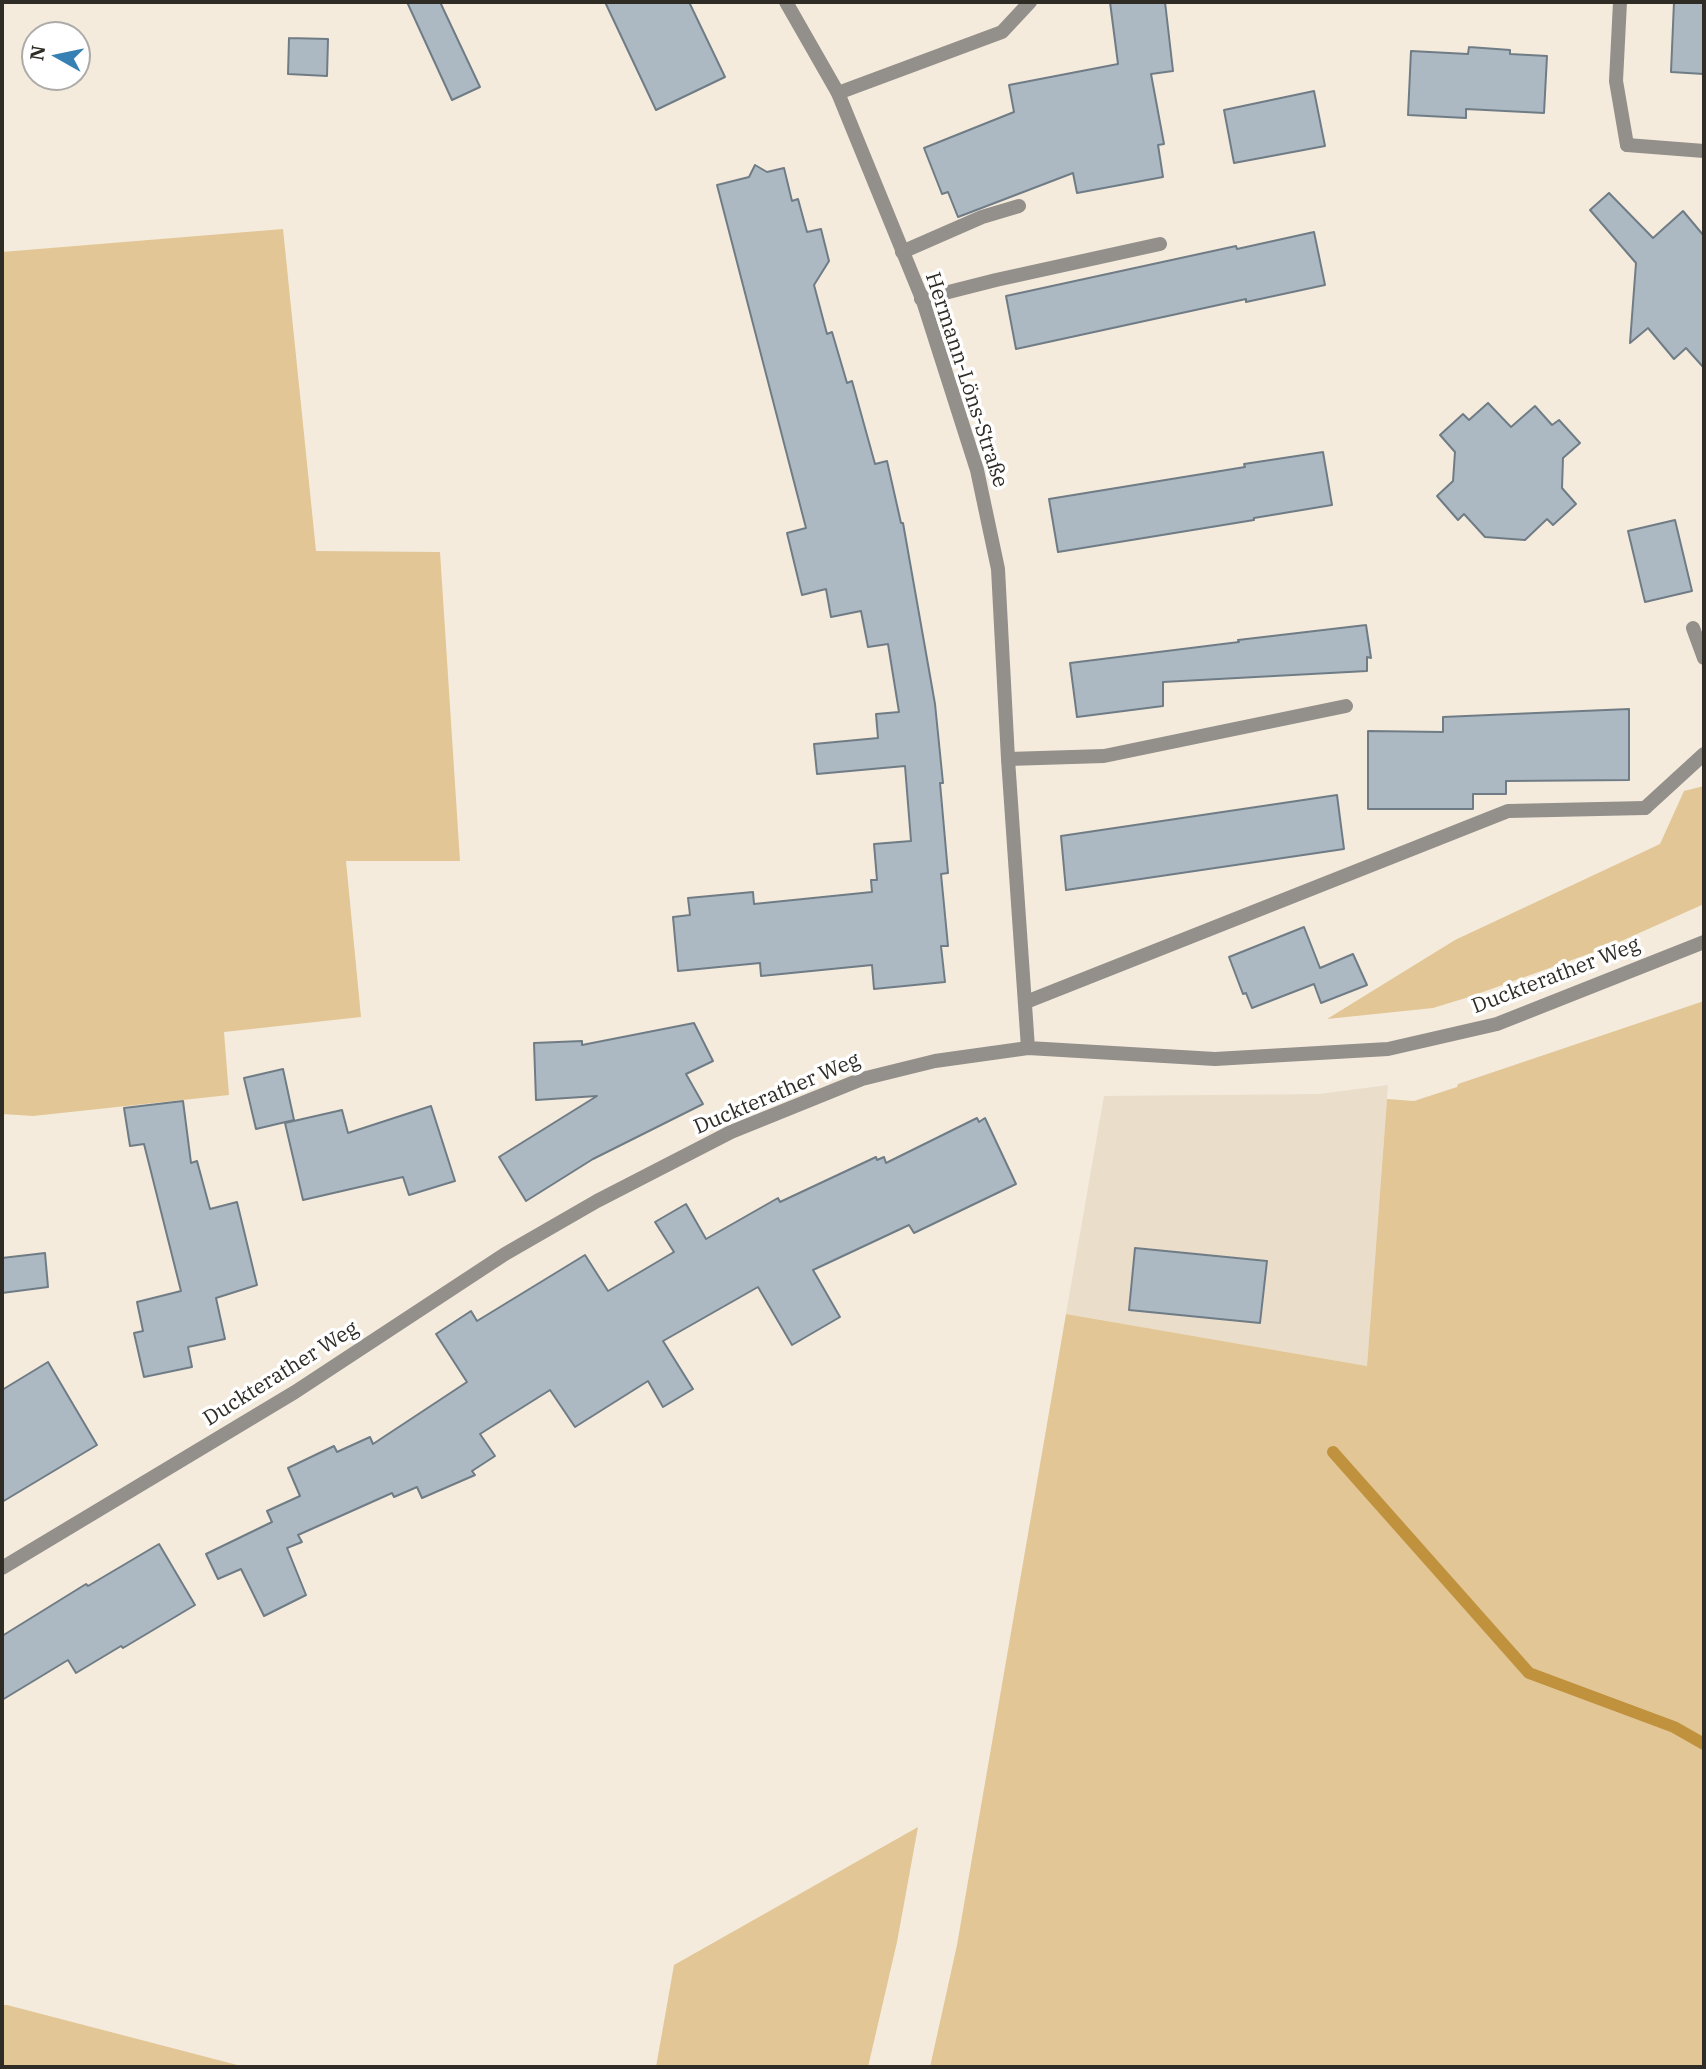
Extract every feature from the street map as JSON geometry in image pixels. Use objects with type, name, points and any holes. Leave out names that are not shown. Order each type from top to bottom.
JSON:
[{"type":"street","name":"Hermann-Löns-Straße","points":[[786,2],[838,93],[921,299],[977,470],[998,569],[1028,1048]]},
{"type":"street","points":[[838,93],[1002,32],[1030,2]]},
{"type":"street","points":[[1620,2],[1616,81],[1627,145],[1704,151]]},
{"type":"street","points":[[902,252],[982,217],[1019,206]]},
{"type":"street","points":[[921,299],[1160,244]]},
{"type":"street","points":[[1693,628],[1704,658]]},
{"type":"street","points":[[1008,759],[1104,756],[1346,706]]},
{"type":"street","points":[[1026,1002],[1508,811],[1645,808],[1704,754]]},
{"type":"street","name":"Duckterather Weg","points":[[2,1568],[296,1392],[505,1254],[597,1201],[731,1132],[862,1079],[935,1061],[1028,1048],[1214,1059],[1388,1049],[1497,1024],[1704,942]]},
{"type":"shaded area","points":[[283,229],[316,551],[440,552],[460,861],[346,861],[361,1017],[224,1032],[229,1095],[33,1116],[2,1114],[2,252]]},
{"type":"shaded area","points":[[1704,786],[1704,904],[1608,947],[1433,1008],[1327,1019],[1455,940],[1660,844],[1684,791]]},
{"type":"shaded area","points":[[1704,1001],[1704,2067],[930,2067],[957,1945],[1066,1314],[1367,1366],[1387,1099],[1414,1101]]},
{"type":"shaded area","points":[[1388,1085],[1367,1366],[1066,1314],[1104,1096],[1319,1094]]},
{"type":"shaded area","points":[[918,1827],[897,1942],[868,2067],[656,2067],[674,1965]]},
{"type":"shaded area","points":[[2,2005],[7,2005],[245,2067],[2,2067]]},
{"type":"building","points":[[407,2],[440,2],[480,87],[452,100]]},
{"type":"building","points":[[605,2],[689,2],[725,77],[656,110]]},
{"type":"building","points":[[1110,2],[1165,2],[1173,71],[1151,74],[1164,144],[1158,145],[1163,177],[1077,193],[1073,173],[958,217],[948,192],[942,194],[924,148],[1014,112],[1009,85],[1118,64]]},
{"type":"building","points":[[1674,2],[1704,2],[1704,74],[1671,72]]},
{"type":"building","points":[[289,38],[328,39],[327,76],[288,74]]},
{"type":"building","points":[[1469,47],[1510,50],[1510,54],[1547,56],[1544,113],[1466,109],[1466,118],[1408,115],[1411,51],[1468,54]]},
{"type":"building","points":[[1314,91],[1325,146],[1234,163],[1224,110]]},
{"type":"building","points":[[755,165],[767,172],[784,168],[792,201],[798,199],[807,232],[821,229],[829,261],[814,285],[827,334],[832,332],[847,383],[852,381],[875,464],[887,461],[903,523],[935,704],[943,783],[940,783],[948,873],[941,874],[948,946],[941,946],[945,982],[874,989],[872,965],[761,976],[760,963],[678,971],[673,917],[690,915],[688,898],[753,892],[754,904],[872,892],[871,880],[877,880],[874,844],[911,841],[905,766],[817,774],[814,744],[878,738],[876,714],[899,712],[888,644],[868,647],[861,611],[831,617],[826,589],[802,595],[787,533],[806,528],[717,185],[749,177]]},
{"type":"building","points":[[1609,193],[1653,238],[1683,211],[1704,236],[1704,368],[1686,348],[1674,359],[1648,328],[1630,343],[1636,263],[1590,210]]},
{"type":"building","points":[[1314,232],[1325,285],[1246,302],[1246,299],[1016,349],[1006,296],[1236,246],[1237,249]]},
{"type":"building","points":[[1488,403],[1511,427],[1535,406],[1552,425],[1559,420],[1580,443],[1563,458],[1562,488],[1576,504],[1553,525],[1547,519],[1525,540],[1485,537],[1464,514],[1458,520],[1437,496],[1453,481],[1455,452],[1440,435],[1463,414],[1469,420]]},
{"type":"building","points":[[1323,452],[1332,505],[1058,552],[1049,499]]},
{"type":"building","points":[[1675,520],[1692,591],[1645,602],[1628,531]]},
{"type":"building","points":[[1366,625],[1371,658],[1367,657],[1367,671],[1163,682],[1163,706],[1077,717],[1070,663]]},
{"type":"building","points":[[1629,709],[1629,780],[1506,781],[1506,794],[1473,794],[1473,809],[1368,809],[1368,731],[1443,732],[1443,717]]},
{"type":"building","points":[[1337,795],[1344,849],[1066,890],[1061,836]]},
{"type":"building","points":[[1304,927],[1320,968],[1353,954],[1367,985],[1321,1003],[1314,984],[1252,1008],[1246,993],[1243,994],[1229,957]]},
{"type":"building","points":[[694,1023],[713,1061],[686,1074],[703,1104],[593,1159],[526,1201],[499,1157],[597,1096],[536,1100],[534,1043],[582,1041],[582,1045]]},
{"type":"building","points":[[283,1069],[294,1120],[256,1129],[244,1078]]},
{"type":"building","points":[[183,1101],[191,1163],[197,1161],[210,1209],[237,1202],[257,1285],[216,1298],[225,1339],[188,1347],[192,1367],[144,1377],[134,1333],[143,1331],[137,1302],[181,1291],[144,1144],[130,1146],[124,1108]]},
{"type":"building","points":[[431,1106],[455,1181],[409,1195],[403,1177],[303,1200],[285,1123],[342,1110],[348,1133]]},
{"type":"building","points":[[977,1118],[979,1122],[985,1118],[1016,1184],[914,1233],[909,1225],[813,1270],[840,1317],[792,1345],[758,1287],[663,1341],[693,1389],[663,1407],[648,1381],[575,1427],[550,1390],[480,1434],[495,1456],[472,1471],[475,1475],[422,1498],[417,1487],[394,1497],[392,1493],[298,1535],[302,1542],[287,1548],[306,1595],[264,1616],[241,1569],[218,1579],[206,1554],[272,1522],[267,1511],[300,1496],[288,1468],[334,1446],[337,1452],[370,1437],[373,1444],[467,1382],[436,1334],[471,1311],[477,1321],[585,1255],[608,1291],[674,1252],[655,1222],[686,1204],[706,1239],[778,1198],[780,1202],[876,1157],[877,1160],[884,1157],[886,1163]]},
{"type":"building","points":[[1135,1248],[1267,1261],[1260,1323],[1129,1310]]},
{"type":"building","points":[[45,1253],[48,1287],[2,1293],[2,1258]]},
{"type":"building","points":[[48,1362],[97,1445],[2,1502],[2,1390]]},
{"type":"building","points":[[159,1544],[195,1605],[76,1673],[68,1660],[2,1700],[2,1636],[86,1584],[88,1586]]},
{"type":"waterway","points":[[1333,1452],[1529,1673],[1674,1727],[1704,1744]]}]
